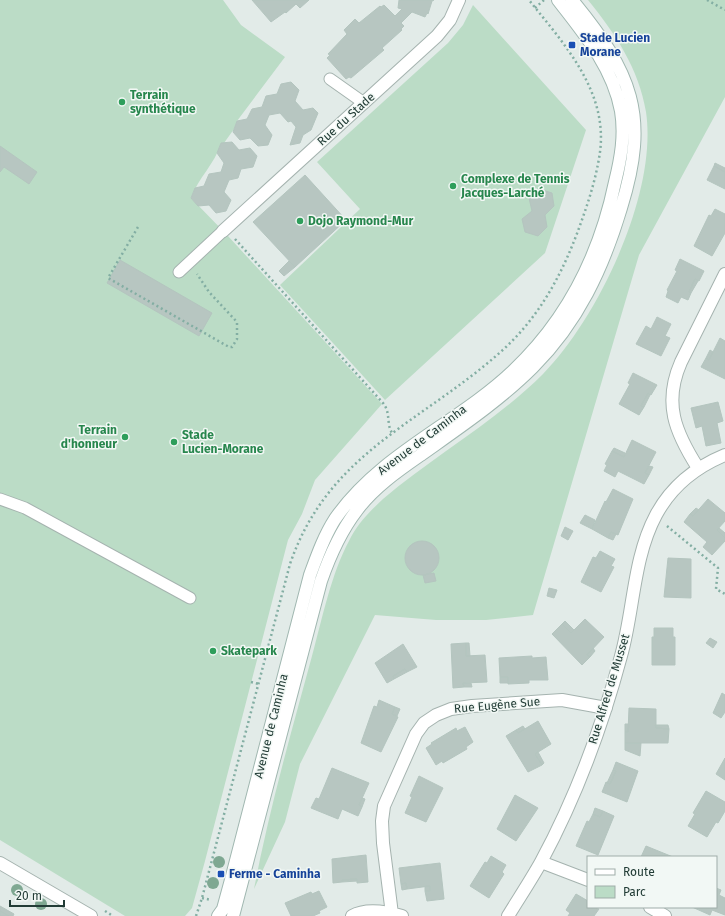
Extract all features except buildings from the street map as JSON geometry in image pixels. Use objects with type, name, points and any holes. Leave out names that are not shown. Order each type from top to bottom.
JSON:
[{"type":"street","name":"Rue du Stade","points":[[225,230],[437,36],[450,20],[459,0]]},
{"type":"street","name":"Avenue de Caminha","points":[[218,916],[223,909],[232,876],[310,575],[324,538],[346,504],[378,472],[399,455],[488,391],[512,371],[535,348],[558,320],[579,286],[590,263],[612,198],[623,131],[621,110],[606,68],[591,44],[558,0]]},
{"type":"street","name":"Avenue de Caminha","points":[[233,916],[321,580],[332,551],[341,533],[357,509],[396,472],[493,402],[533,367],[575,317],[599,271],[611,240],[624,198],[635,148],[633,104],[620,69],[602,39],[572,0]]},
{"type":"street","points":[[698,468],[678,432],[672,407],[672,392],[675,375],[725,274]]},
{"type":"street","name":"Rue Alfred de Musset","points":[[508,916],[541,862],[564,814],[606,708],[622,654],[643,547],[655,516],[663,502],[677,486],[698,468],[725,455]]},
{"type":"street","name":"Rue Eugène Sue","points":[[397,915],[383,842],[382,821],[384,806],[416,734],[424,723],[436,715],[451,709],[472,706],[562,700],[606,708]]},
{"type":"street","points":[[541,862],[587,880]]},
{"type":"street","points":[[0,863],[91,916]]},
{"type":"street","points":[[652,908],[665,916]]},
{"type":"street","points":[[352,916],[358,912],[397,915]]},
{"type":"lane","points":[[330,79],[364,102]]},
{"type":"lane","points":[[179,272],[225,230]]},
{"type":"lane","points":[[0,499],[25,508],[190,598]]},
{"type":"path","points":[[535,8],[544,0]]},
{"type":"path","points":[[707,0],[725,10]]},
{"type":"path","points":[[138,227],[108,278],[232,347],[237,339],[237,322],[203,285],[192,260]]},
{"type":"path","points":[[225,230],[383,403],[387,409],[388,427],[392,433]]},
{"type":"path","points":[[655,516],[718,568],[716,589],[725,594]]},
{"type":"path","points":[[251,682],[259,684]]},
{"type":"green space","name":"Stade Lucien-Morane","points":[[0,0],[223,0],[241,25],[285,57],[237,121],[234,129],[224,143],[221,143],[215,158],[198,184],[191,198],[228,236],[382,404],[315,480],[302,514],[288,540],[205,861],[192,908],[185,916],[125,916],[0,840]]},
{"type":"green space","points":[[588,0],[725,0],[725,97],[639,255],[533,615],[486,620],[436,620],[375,615],[300,764],[285,822],[254,889],[273,801],[328,597],[337,568],[352,535],[364,518],[383,499],[505,408],[543,374],[564,350],[584,321],[603,288],[620,252],[633,216],[643,179],[647,144],[646,112],[643,96],[632,66],[607,25]]},
{"type":"green space","name":"Complexe de Tennis Jacques-Larché","points":[[473,5],[586,130],[545,253],[385,400],[280,285],[360,209],[317,162],[448,43],[463,25]]},
{"type":"place","name":"Stade Lucien Morane","points":[[572,45]]},
{"type":"place","name":"Terrain synthétique","points":[[122,102]]},
{"type":"place","name":"Complexe de Tennis Jacques-Larché","points":[[453,186]]},
{"type":"place","name":"Dojo Raymond-Mur","points":[[300,221]]},
{"type":"place","name":"Terrain d'honneur","points":[[125,437]]},
{"type":"place","name":"Stade Lucien-Morane","points":[[174,442]]},
{"type":"place","name":"Skatepark","points":[[213,651]]},
{"type":"place","name":"Ferme - Caminha","points":[[221,874]]}]
